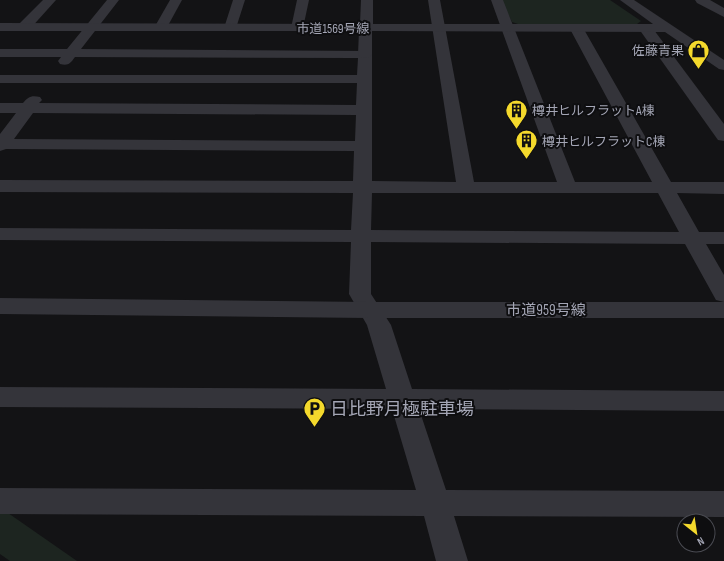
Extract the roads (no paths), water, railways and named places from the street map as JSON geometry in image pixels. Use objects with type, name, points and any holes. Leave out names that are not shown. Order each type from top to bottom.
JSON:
[{"type":"street","points":[[24,27],[50,0]]},
{"type":"street","points":[[0,144],[113,0]]},
{"type":"street","points":[[160,28],[176,0]]},
{"type":"street","points":[[230,28],[239,0]]},
{"type":"street","points":[[297,28],[303,0]]},
{"type":"street","points":[[367,0],[360,294],[368,310],[379,325],[452,561]]},
{"type":"street","points":[[434,0],[466,187]]},
{"type":"street","points":[[497,0],[568,187]]},
{"type":"street","points":[[626,0],[724,66]]},
{"type":"street","points":[[701,0],[724,13]]},
{"type":"street","name":"市道1569号線","points":[[0,27],[508,29],[666,28]]},
{"type":"street","points":[[577,29],[724,295]]},
{"type":"street","points":[[646,29],[724,136]]},
{"type":"street","points":[[0,53],[365,54]]},
{"type":"street","points":[[0,78],[364,80]]},
{"type":"street","points":[[0,108],[364,110]]},
{"type":"street","points":[[0,144],[363,146]]},
{"type":"street","points":[[0,186],[724,188]]},
{"type":"street","points":[[0,234],[724,238]]},
{"type":"street","name":"市道959号線","points":[[0,306],[368,310],[724,310]]},
{"type":"street","points":[[0,397],[724,401]]},
{"type":"street","points":[[0,501],[724,504]]},
{"type":"place","name":"佐藤青果","points":[[699,70]]},
{"type":"place","name":"樽井ヒルフラットA棟","points":[[516,130]]},
{"type":"place","name":"樽井ヒルフラットC棟","points":[[527,160]]},
{"type":"place","name":"日比野月極駐車場","points":[[315,428]]}]
